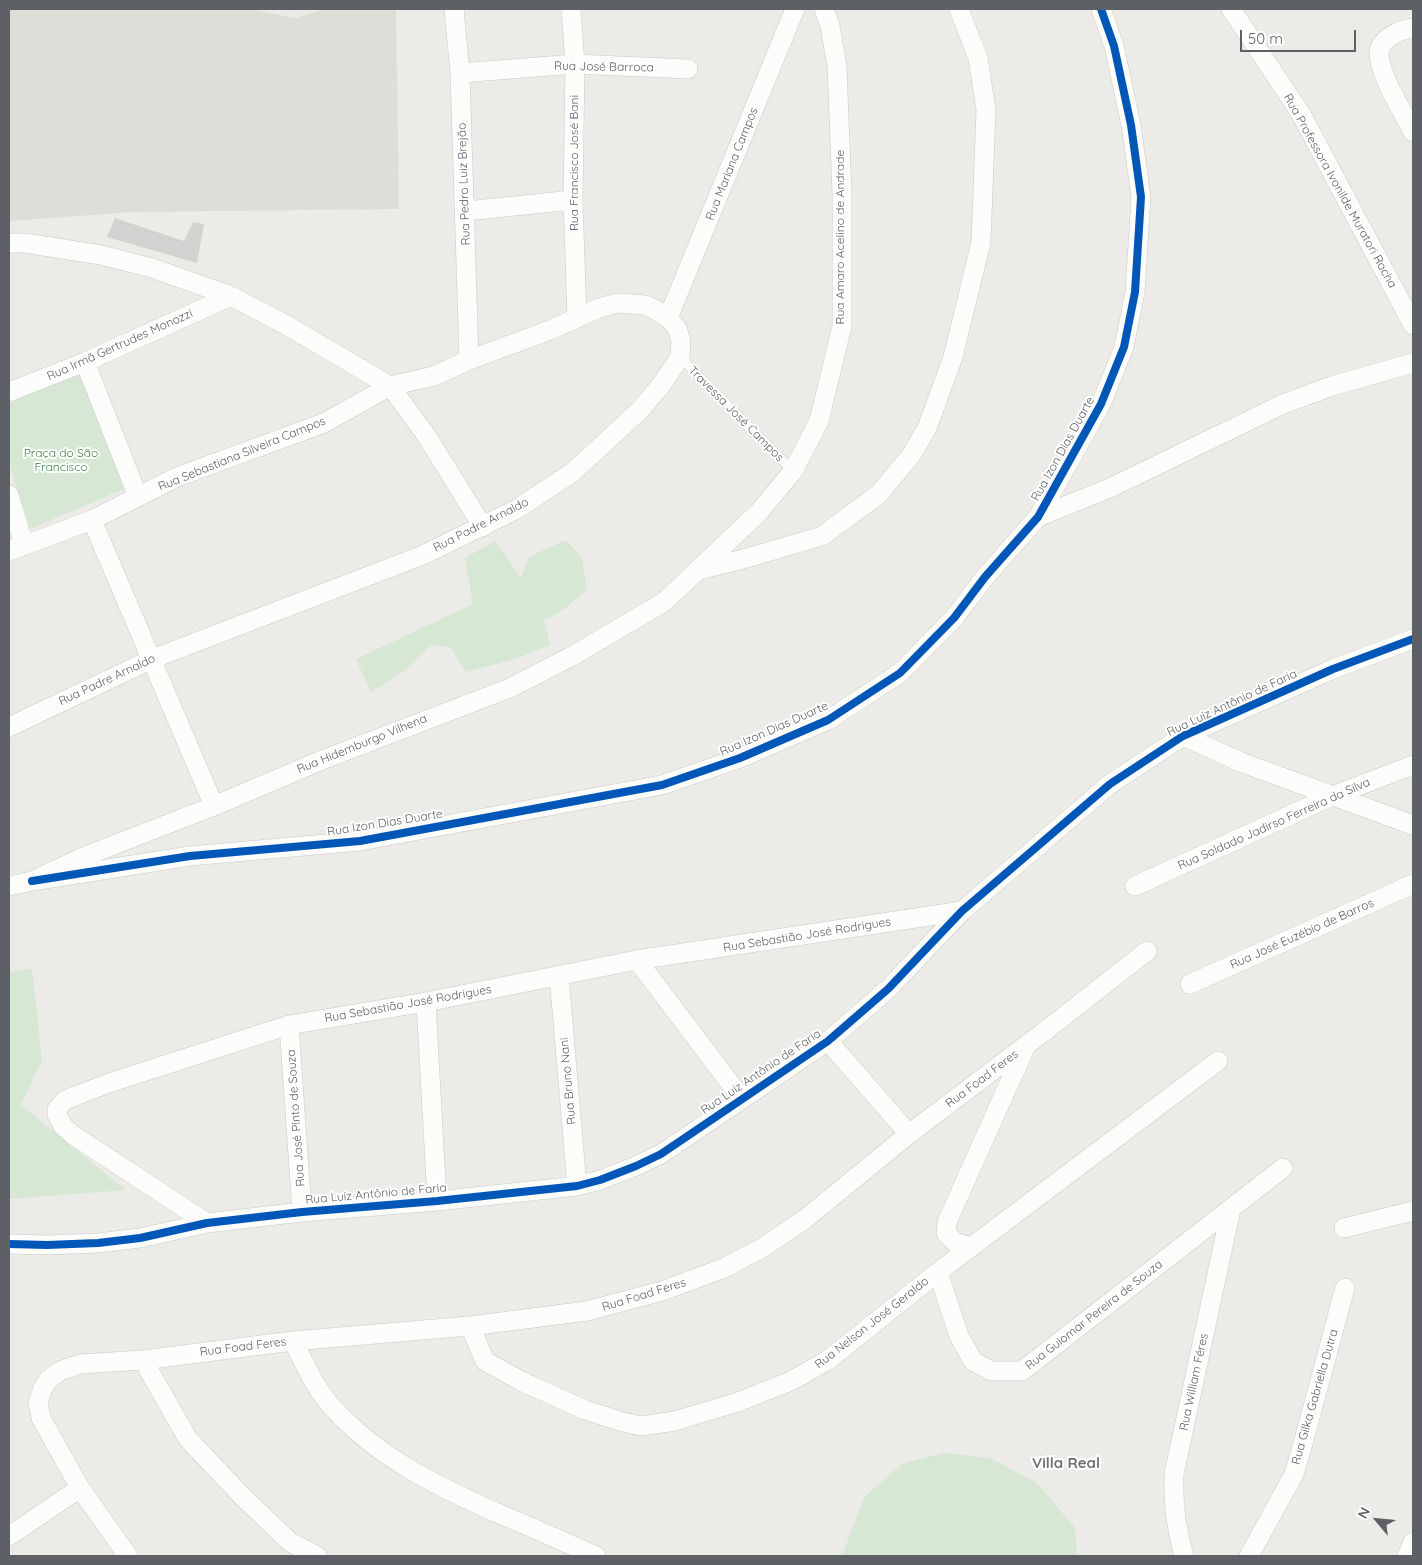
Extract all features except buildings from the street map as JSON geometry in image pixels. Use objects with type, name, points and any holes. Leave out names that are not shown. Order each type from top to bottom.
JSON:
[{"type":"street","name":"Rua Pedro Luiz Brejão","points":[[454,9],[460,73],[466,211],[469,360]]},
{"type":"street","name":"Rua Francisco José Bani","points":[[571,9],[575,64],[573,200],[577,318]]},
{"type":"street","name":"Rua Mariana Campos","points":[[668,318],[795,9]]},
{"type":"street","name":"Rua Amaro Acelino de Andrade","points":[[698,570],[759,512],[792,471],[819,421],[842,326],[842,194],[837,66],[830,26],[824,9]]},
{"type":"street","points":[[698,570],[822,536],[879,494],[912,454],[927,428],[953,357],[981,242],[986,110],[978,58],[959,9]]},
{"type":"street","name":"Rua Izon Dias Duarte","points":[[32,881],[190,856],[360,841],[662,785],[740,758],[828,720],[900,673],[954,618],[985,577],[1038,517],[1102,404],[1124,347],[1135,292],[1141,197],[1131,124],[1114,46],[1102,9]]},
{"type":"street","name":"Rua Professora Ivonilde Muratori Rocha","points":[[1231,9],[1300,114],[1413,325]]},
{"type":"street","points":[[1413,28],[1408,28],[1393,35],[1385,42],[1379,53],[1382,69],[1391,90],[1413,132]]},
{"type":"street","name":"Rua José Barroca","points":[[460,73],[575,64],[688,69]]},
{"type":"street","points":[[466,211],[573,200]]},
{"type":"street","points":[[9,243],[25,243],[101,255],[152,268],[231,296],[288,326],[390,386],[426,435],[483,527]]},
{"type":"street","name":"Rua Irmã Gertrudes Monozzi","points":[[9,392],[85,362],[231,296]]},
{"type":"street","points":[[390,386],[434,376],[469,360],[550,330],[599,308],[618,303],[645,305],[668,318],[677,328],[681,341],[680,357]]},
{"type":"street","name":"Rua Padre Arnaldo","points":[[9,728],[152,659],[423,554],[483,527],[517,509],[573,472],[640,410],[662,384],[680,357]]},
{"type":"street","points":[[85,362],[138,497]]},
{"type":"street","points":[[1038,517],[1112,487],[1283,404],[1332,386],[1413,363]]},
{"type":"street","name":"Rua Sebastiana Silveira Campos","points":[[16,548],[92,520],[176,477],[324,423],[390,386]]},
{"type":"street","points":[[9,495],[16,548]]},
{"type":"street","points":[[92,520],[214,806]]},
{"type":"street","name":"Rua Hidemburgo Vilhena","points":[[9,886],[32,881],[83,857],[214,806],[322,760],[510,688],[574,655],[664,602],[698,570]]},
{"type":"street","name":"Rua Luiz Antônio de Faria","points":[[9,1244],[98,1243],[140,1238],[207,1223],[302,1212],[437,1201],[578,1186],[636,1166],[661,1154],[828,1041],[888,989],[962,911],[1110,784],[1183,736],[1332,669],[1413,639]]},
{"type":"street","points":[[1183,736],[1243,764],[1413,825]]},
{"type":"street","name":"Rua Soldado Jadirso Ferreira da Silva","points":[[1135,886],[1332,796],[1413,764]]},
{"type":"street","name":"Rua José Euzébio de Barros","points":[[1190,984],[1413,884]]},
{"type":"street","name":"Rua Sebastião José Rodrigues","points":[[207,1223],[73,1135],[63,1126],[57,1115],[57,1109],[65,1100],[109,1083],[289,1025],[426,1002],[636,960],[962,911]]},
{"type":"street","name":"Rua Foad Feres","points":[[80,1488],[41,1418],[38,1403],[43,1388],[49,1380],[60,1372],[80,1364],[143,1360],[293,1341],[470,1326],[587,1311],[662,1291],[724,1268],[762,1248],[805,1219],[908,1134],[1025,1047],[1147,951]]},
{"type":"street","points":[[636,960],[742,1099]]},
{"type":"street","name":"Rua Bruno Nani","points":[[559,976],[578,1186]]},
{"type":"street","points":[[426,1002],[437,1201]]},
{"type":"street","name":"Rua José Pinto de Souza","points":[[289,1025],[302,1212]]},
{"type":"street","points":[[828,1041],[908,1134]]},
{"type":"street","points":[[971,1247],[955,1242],[946,1234],[947,1222],[1025,1047]]},
{"type":"street","name":"Rua Nelson José Geraldo","points":[[470,1326],[485,1361],[521,1381],[585,1410],[622,1422],[641,1426],[675,1421],[738,1402],[792,1381],[828,1360],[938,1272],[1218,1061]]},
{"type":"street","name":"Rua Guiomar Pereira de Souza","points":[[938,1272],[959,1336],[974,1361],[991,1371],[1022,1371],[1283,1168]]},
{"type":"street","name":"Rua William Féres","points":[[1184,1556],[1177,1530],[1173,1501],[1174,1474],[1231,1209]]},
{"type":"street","points":[[1344,1228],[1413,1211]]},
{"type":"street","name":"Rua Gilka Gabriella Dutra","points":[[1249,1556],[1294,1474],[1346,1288]]},
{"type":"street","points":[[293,1341],[316,1386],[333,1408],[354,1429],[401,1466],[447,1490],[596,1556]]},
{"type":"street","points":[[143,1360],[188,1439],[243,1497],[290,1542],[317,1556]]},
{"type":"street","points":[[9,1536],[80,1488],[128,1556]]},
{"type":"street","points":[[1407,1556],[1413,1542]]},
{"type":"lane","name":"Travessa José Campos","points":[[680,357],[792,471]]},
{"type":"shaded area","points":[[9,9],[248,9],[295,18],[325,9],[396,9],[399,209],[133,212],[9,221]]},
{"type":"green space","name":"Praça do São Francisco","points":[[84,371],[124,489],[30,529],[9,462],[9,403]]},
{"type":"green space","points":[[566,540],[582,558],[587,590],[564,609],[544,621],[550,645],[515,659],[466,672],[450,647],[431,645],[406,669],[371,693],[356,659],[473,604],[465,558],[495,541],[521,578],[529,557]]},
{"type":"green space","points":[[32,969],[42,1060],[21,1105],[126,1190],[9,1199],[9,972]]},
{"type":"green space","points":[[943,1453],[990,1458],[1037,1483],[1075,1528],[1077,1556],[842,1556],[864,1497],[902,1464]]},
{"type":"cycle path","points":[[32,881],[190,856],[360,841],[662,785],[740,758],[828,720],[900,673],[954,618],[985,577],[1038,517],[1101,404],[1124,347],[1135,292],[1141,197],[1131,125],[1114,46],[1101,9]]},
{"type":"cycle path","points":[[9,1244],[98,1243],[140,1238],[207,1223],[577,1186],[600,1180],[636,1166],[661,1154],[828,1041],[888,989],[962,911],[1110,784],[1183,736],[1333,669],[1413,639]]},
{"type":"district","name":"Villa Real","points":[[1066,1463]]}]
